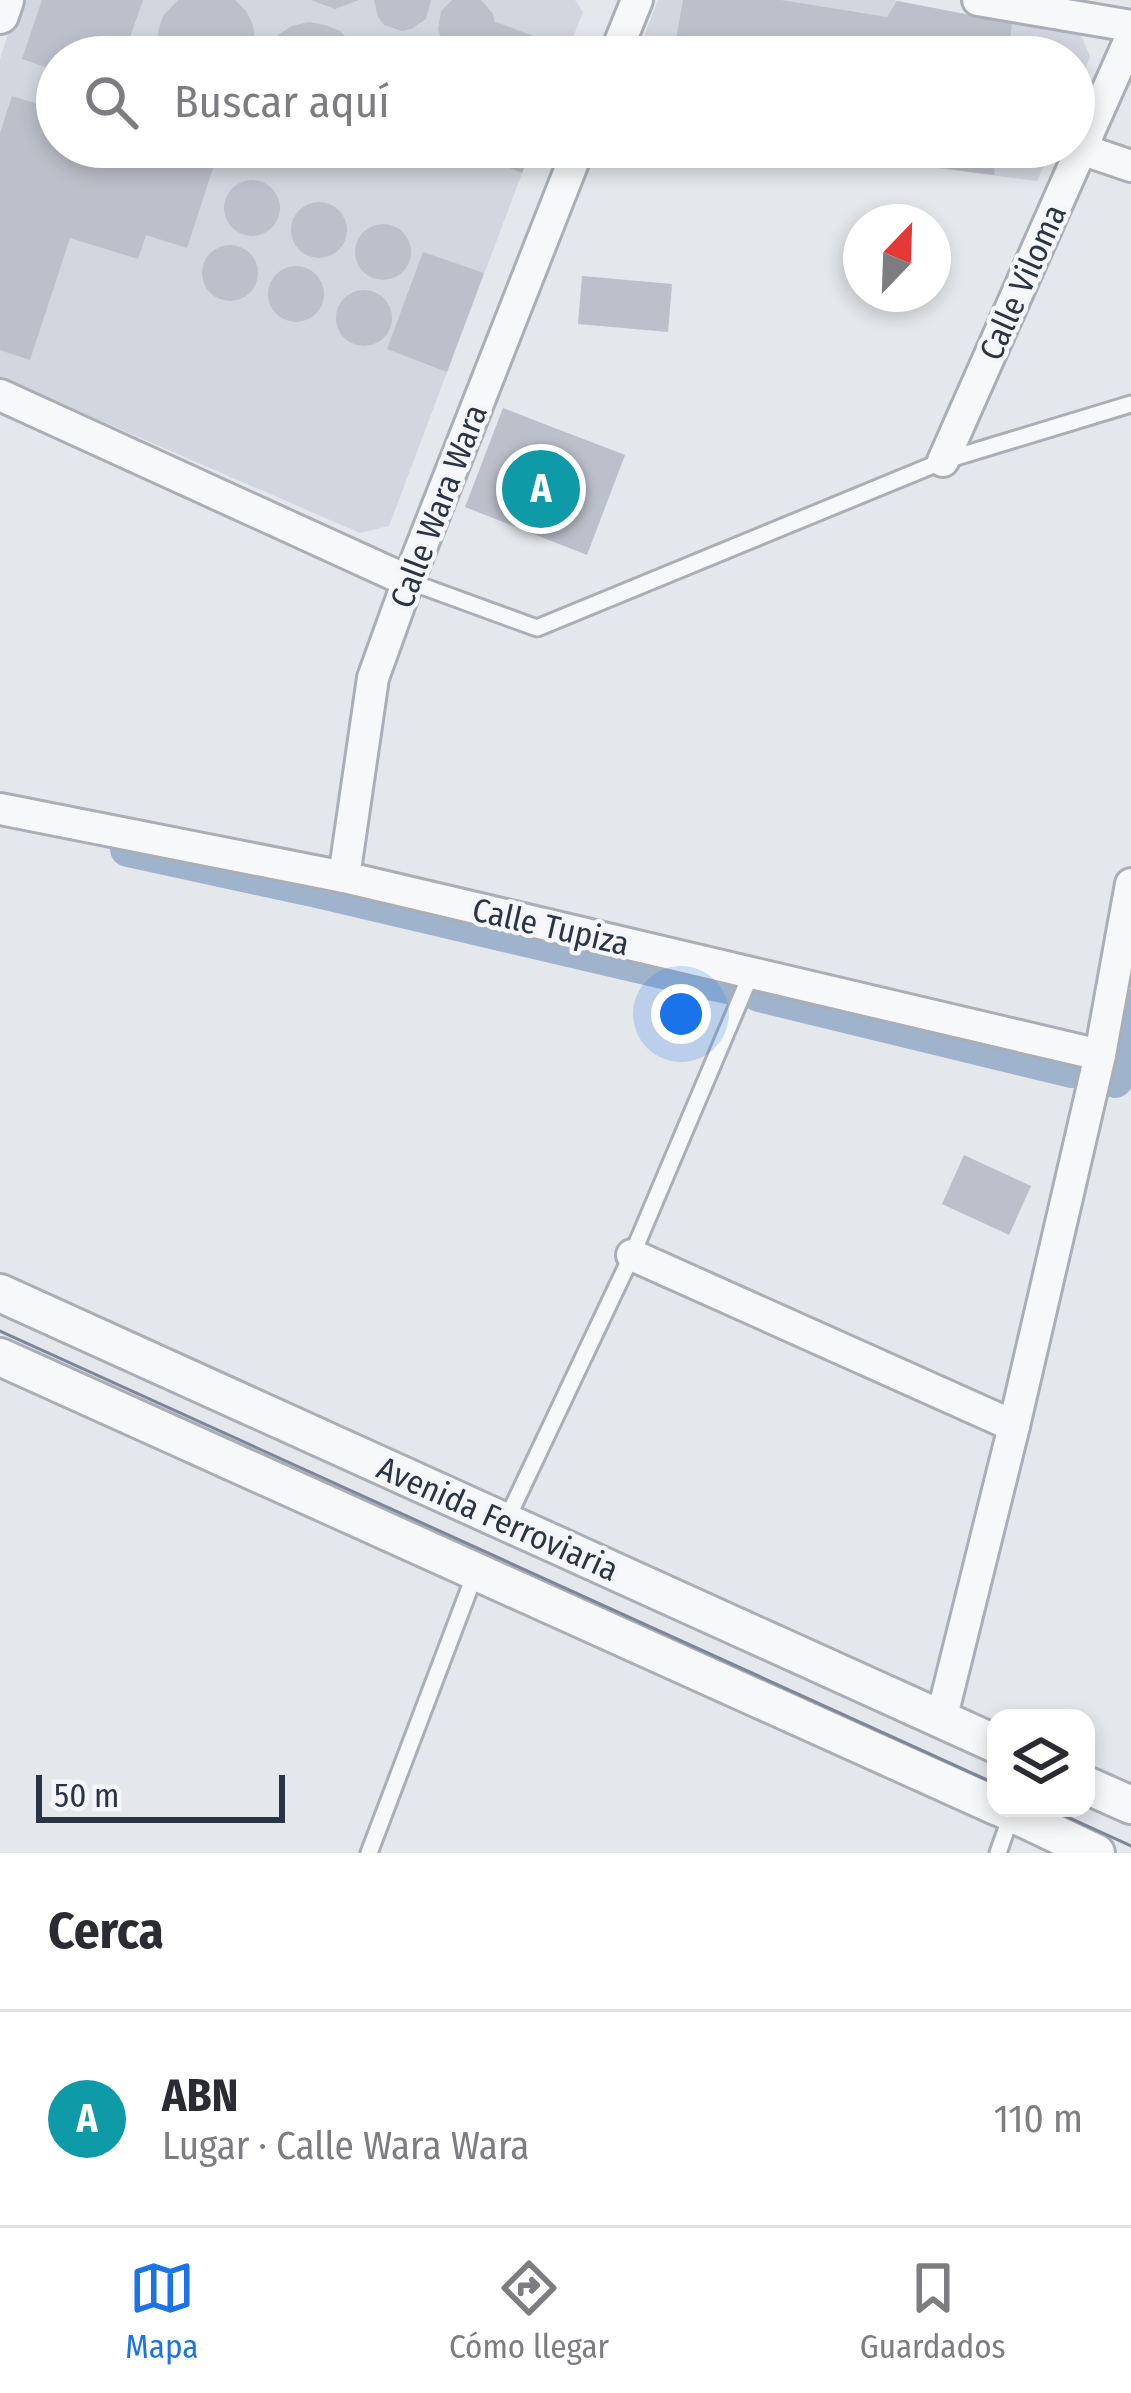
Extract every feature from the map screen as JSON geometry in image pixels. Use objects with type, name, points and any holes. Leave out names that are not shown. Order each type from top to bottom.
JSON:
[{"type":"street","points":[[0,14],[5,0]]},
{"type":"street","points":[[622,36],[637,0]]},
{"type":"street","points":[[978,0],[1131,26]]},
{"type":"street","name":"Calle Viloma","points":[[1095,118],[1131,37]]},
{"type":"street","points":[[1095,154],[1131,166]]},
{"type":"street","name":"Calle Wara Wara","points":[[344,877],[373,678],[571,168]]},
{"type":"street","name":"Calle Viloma","points":[[943,461],[1073,168]]},
{"type":"street","points":[[0,395],[408,580]]},
{"type":"street","name":"Calle Tupiza","points":[[0,809],[344,877],[1100,1055]]},
{"type":"street","points":[[941,1720],[1122,975],[1131,884]]},
{"type":"street","points":[[632,1255],[1014,1426]]},
{"type":"street","name":"Avenida Ferroviaria","points":[[0,1293],[987,1740]]},
{"type":"street","name":"Avenida Ferroviaria","points":[[0,1357],[987,1802]]},
{"type":"street","points":[[1095,1788],[1131,1805]]},
{"type":"street","name":"Avenida Ferroviaria","points":[[1020,1817],[1096,1853]]},
{"type":"lane","points":[[408,580],[537,628],[943,461],[1131,404]]},
{"type":"lane","points":[[506,1521],[632,1255],[751,974]]},
{"type":"lane","points":[[369,1853],[476,1571]]},
{"type":"lane","points":[[998,1853],[1002,1817]]},
{"type":"shaded area","points":[[19,0],[575,0],[583,12],[573,36],[36,36],[36,168],[524,168],[389,526],[360,533],[0,377],[0,59]]},
{"type":"shaded area","points":[[658,0],[893,0],[1080,32],[1082,36],[644,36]]},
{"type":"shaded area","points":[[937,168],[1043,168],[1037,181]]},
{"type":"building","points":[[42,0],[143,0],[130,36],[36,36],[36,64],[22,59]]},
{"type":"building","points":[[178,0],[235,0],[246,11],[254,36],[158,36],[163,16]]},
{"type":"building","points":[[311,0],[359,0],[335,9]]},
{"type":"building","points":[[374,0],[431,0],[426,19],[402,31],[384,25]]},
{"type":"building","points":[[452,0],[481,0],[495,24],[533,36],[441,36],[441,11]]},
{"type":"building","points":[[683,0],[781,0],[887,17],[897,1],[1012,23],[1010,36],[677,36]]},
{"type":"building","points":[[325,25],[345,36],[277,36],[292,26]]},
{"type":"building","points":[[12,96],[36,103],[36,168],[213,168],[187,248],[146,235],[138,259],[70,238],[30,360],[0,350],[0,133]]},
{"type":"building","points":[[941,168],[995,168],[994,175]]},
{"type":"building","points":[[252,180],[272,188],[280,208],[272,228],[252,236],[232,228],[224,208],[232,188]]},
{"type":"building","points":[[319,202],[339,210],[347,230],[339,250],[319,258],[299,250],[291,230],[299,210]]},
{"type":"building","points":[[383,224],[403,232],[411,252],[403,272],[383,280],[363,272],[355,252],[363,232]]},
{"type":"building","points":[[230,245],[250,253],[258,273],[250,293],[230,301],[210,293],[202,273],[210,253]]},
{"type":"building","points":[[423,252],[484,273],[447,372],[387,349]]},
{"type":"building","points":[[296,266],[316,274],[324,294],[316,314],[296,322],[276,314],[268,294],[276,274]]},
{"type":"building","points":[[582,276],[672,284],[668,332],[578,324]]},
{"type":"building","points":[[364,290],[384,298],[392,318],[384,338],[364,346],[344,338],[336,318],[344,298]]},
{"type":"building","points":[[503,408],[625,455],[587,555],[465,507]]},
{"type":"building","points":[[964,1155],[1031,1186],[1009,1235],[942,1204]]},
{"type":"waterway","points":[[128,849],[727,986]]},
{"type":"waterway","points":[[759,994],[1072,1070]]},
{"type":"waterway","points":[[1115,1080],[1127,1007]]},
{"type":"tram line","points":[[0,1331],[987,1780]]},
{"type":"tram line","points":[[1068,1817],[1131,1846]]},
{"type":"place","name":"ABN","points":[[541,489]]}]
